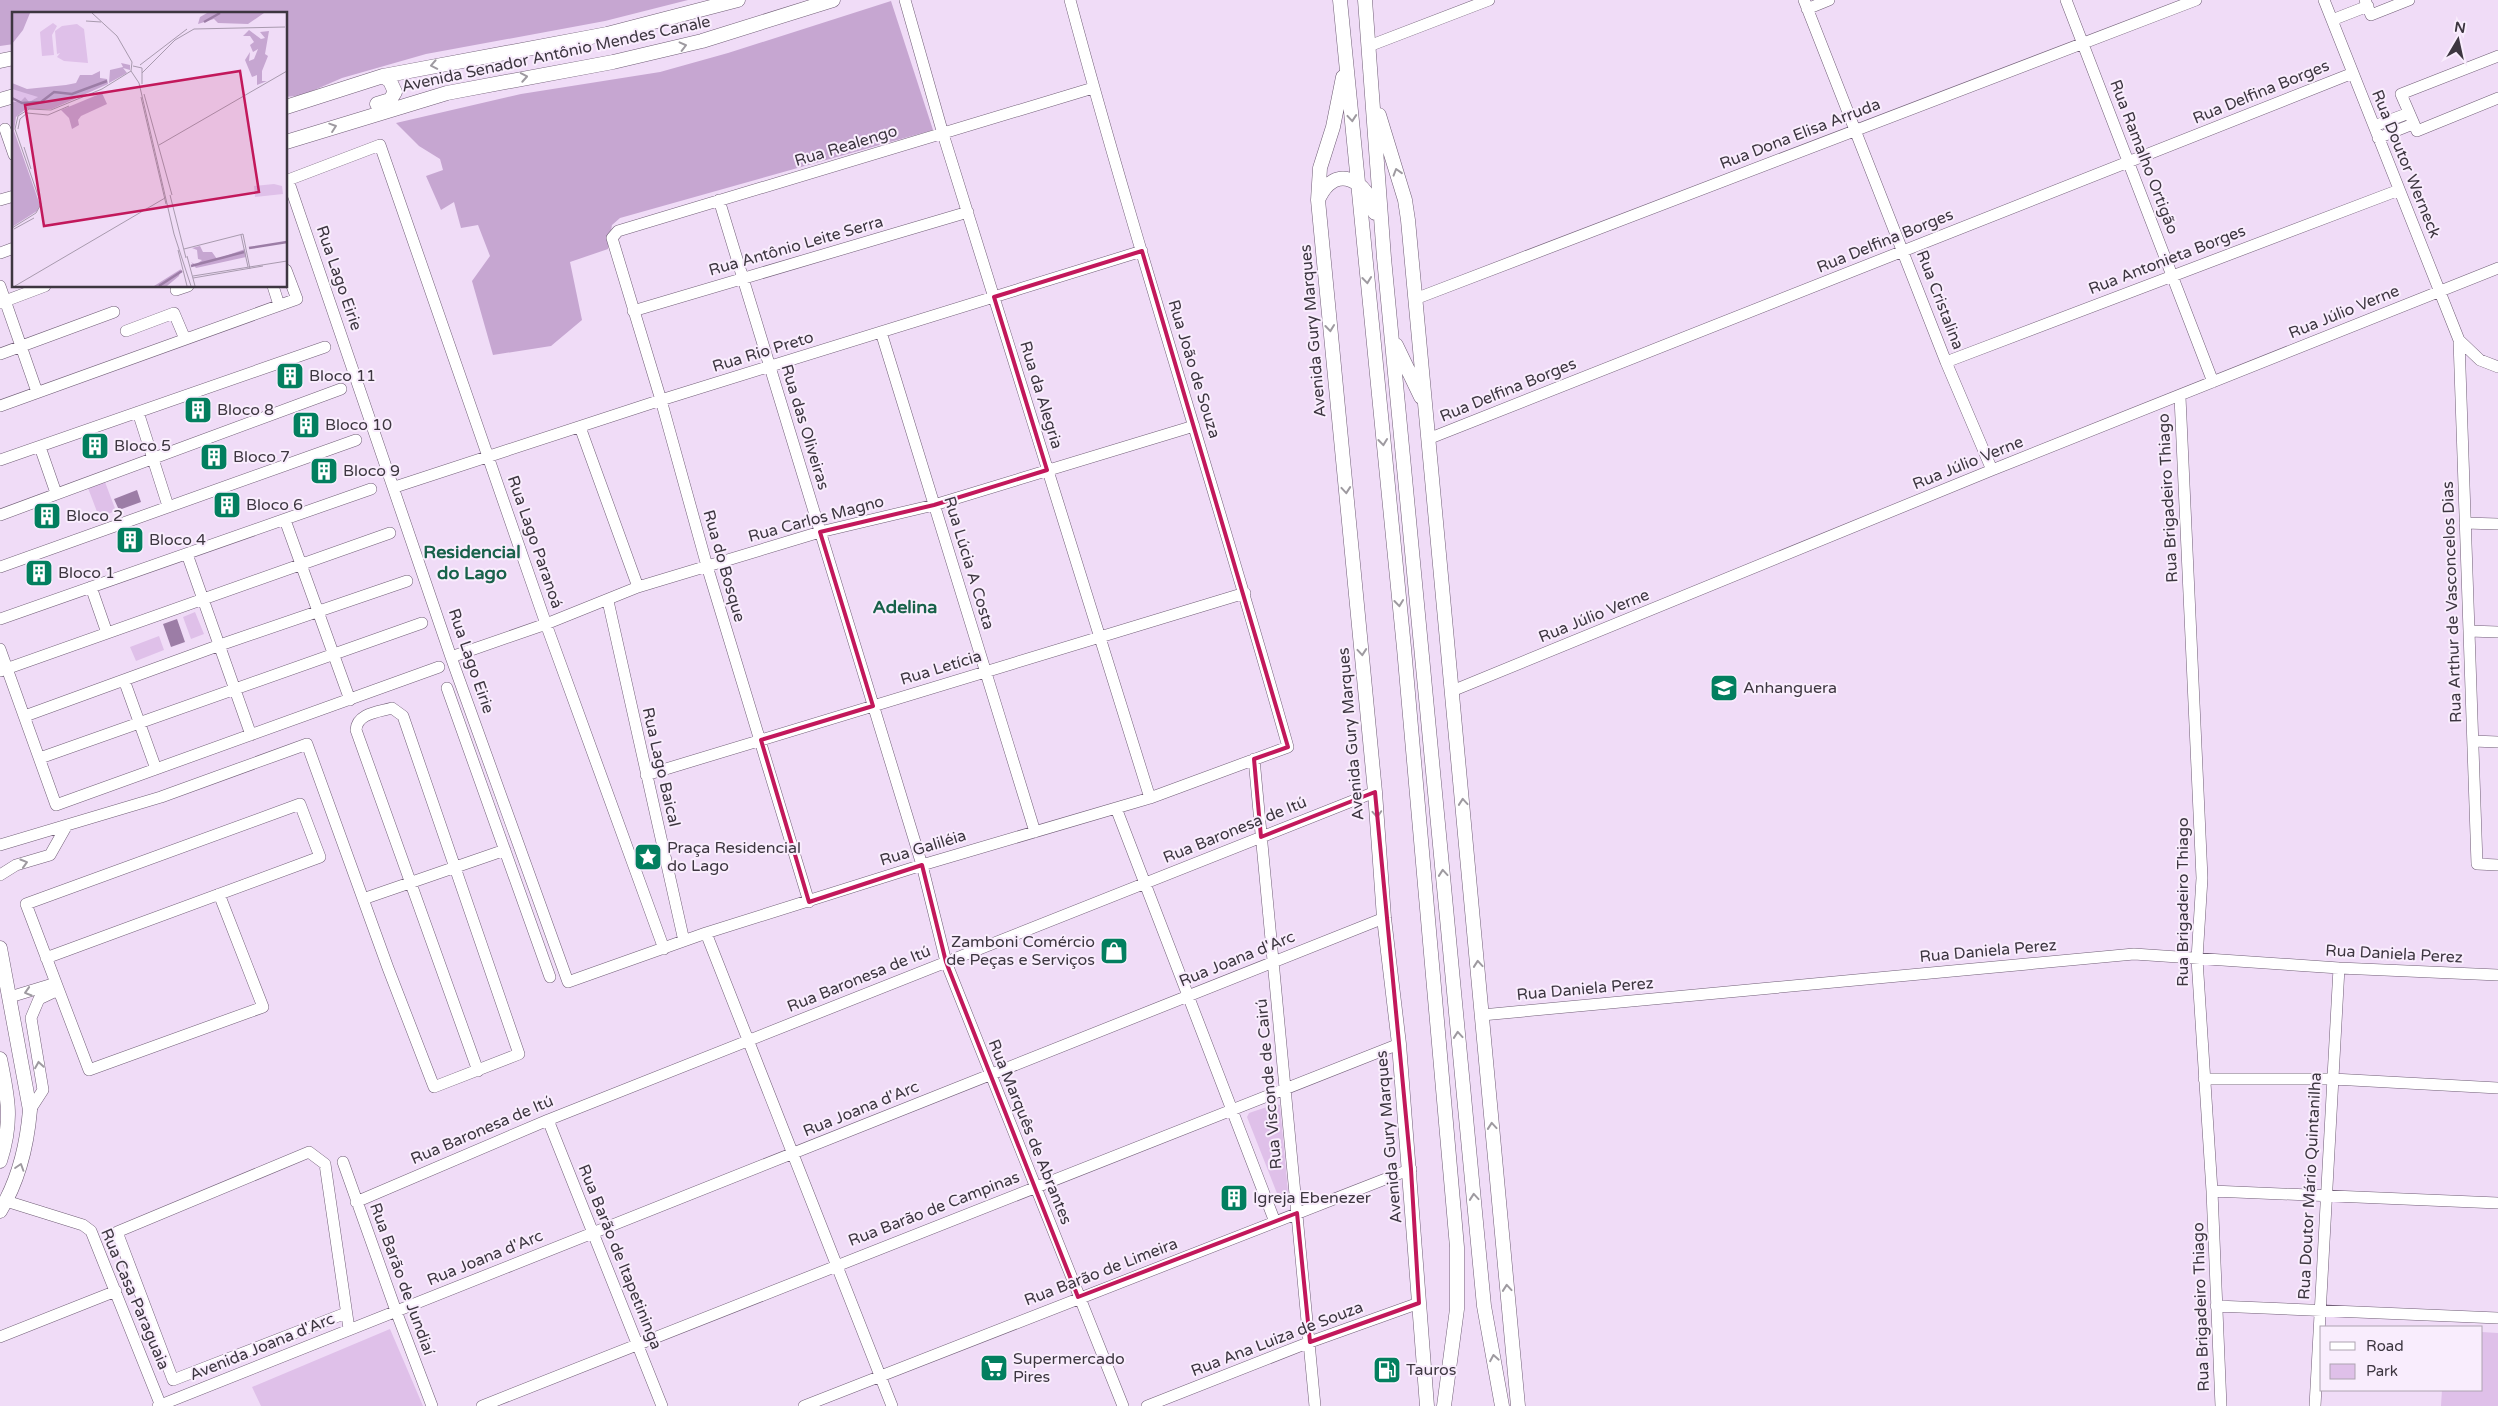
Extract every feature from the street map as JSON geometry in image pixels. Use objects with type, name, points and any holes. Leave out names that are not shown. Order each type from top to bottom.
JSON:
[{"type":"main road","name":"Avenida Senador Antônio Mendes Canale","points":[[288,106],[383,76],[607,34],[738,0]]},
{"type":"main road","name":"Avenida Senador Antônio Mendes Canale","points":[[288,141],[356,119],[463,89],[613,62],[702,41],[833,0]]},
{"type":"main road","name":"Avenida Gury Marques","points":[[1340,0],[1404,648],[1457,1247],[1457,1309],[1444,1406]]},
{"type":"main road","points":[[1365,0],[1384,258],[1484,1306],[1502,1406]]},
{"type":"main road","name":"Avenida Gury Marques","points":[[1347,62],[1333,127],[1320,168],[1318,200],[1375,792],[1384,918],[1400,1044],[1411,1170],[1427,1406]]},
{"type":"main road","points":[[356,119],[369,107],[393,96],[393,84],[383,76]]},
{"type":"main road","points":[[1371,90],[1405,200],[1416,299],[1518,1406]]},
{"type":"main road","points":[[1318,200],[1325,187],[1331,182],[1348,179],[1358,182],[1371,199],[1384,258]]},
{"type":"main road","points":[[1392,336],[1426,407]]},
{"type":"main road","points":[[1,956],[30,1110],[28,1135],[23,1157],[3,1206]]},
{"type":"main road","points":[[0,1059],[10,1108],[8,1130],[0,1161]]},
{"type":"street","name":"Rua da Alegria","points":[[905,0],[943,134],[1098,638],[1150,798]]},
{"type":"street","name":"Rua João de Souza","points":[[1070,0],[1093,88],[1245,593],[1288,747]]},
{"type":"street","points":[[1369,46],[1489,0]]},
{"type":"street","points":[[1805,4],[1829,0]]},
{"type":"street","name":"Rua Ramalho Ortigão","points":[[2066,0],[2214,382]]},
{"type":"street","name":"Rua Dona Elisa Arruda","points":[[1416,299],[2196,0]]},
{"type":"street","points":[[2332,20],[2366,3],[2371,15],[2410,0]]},
{"type":"street","name":"Rua Doutor Werneck","points":[[2328,1],[2332,20],[2459,340]]},
{"type":"street","name":"Rua Cristalina","points":[[1805,4],[1946,362],[1992,470]]},
{"type":"street","points":[[2498,56],[2402,94],[2417,132],[2498,98]]},
{"type":"street","name":"Rua Delfina Borges","points":[[1428,439],[2353,73]]},
{"type":"street","name":"Rua Realengo","points":[[612,238],[618,231],[1093,88]]},
{"type":"street","points":[[2374,126],[2409,113]]},
{"type":"street","points":[[2378,138],[2413,124]]},
{"type":"street","points":[[5,129],[10,149]]},
{"type":"street","name":"Rua Lago Eirie","points":[[380,145],[288,180],[395,487],[451,657],[568,982]]},
{"type":"street","name":"Rua Lago Paranoá","points":[[380,145],[546,624],[664,949]]},
{"type":"street","name":"Rua Antonieta Borges","points":[[1946,362],[2399,190]]},
{"type":"street","name":"Rua das Oliveiras","points":[[719,200],[922,864]]},
{"type":"street","name":"Rua Antônio Leite Serra","points":[[633,311],[968,212]]},
{"type":"street","name":"Rua do Bosque","points":[[612,238],[661,400],[707,566],[809,902]]},
{"type":"street","points":[[0,253],[12,249]]},
{"type":"street","name":"Rua Rio Preto","points":[[395,487],[661,400],[1142,251]]},
{"type":"street","name":"Rua Júlio Verne","points":[[1452,691],[1992,470],[2180,397],[2498,268]]},
{"type":"street","points":[[0,406],[297,299],[288,275]]},
{"type":"street","points":[[0,286],[3,302],[22,346],[37,392]]},
{"type":"street","points":[[3,302],[40,288]]},
{"type":"street","points":[[176,290],[182,288]]},
{"type":"street","points":[[274,288],[279,305]]},
{"type":"street","points":[[0,354],[114,312]]},
{"type":"street","points":[[126,331],[174,313],[185,339]]},
{"type":"street","name":"Rua Lúcia A Costa","points":[[881,332],[1035,832]]},
{"type":"street","points":[[2459,340],[2480,360],[2498,367]]},
{"type":"street","name":"Rua Arthur de Vasconcelos Dias","points":[[2459,340],[2477,864],[2498,865]]},
{"type":"street","points":[[0,460],[325,347]]},
{"type":"street","points":[[0,515],[341,389]]},
{"type":"street","name":"Rua Brigadeiro Thiago","points":[[2180,397],[2202,878],[2197,960],[2212,1191],[2221,1406]]},
{"type":"street","points":[[138,412],[168,506]]},
{"type":"street","points":[[580,426],[638,587]]},
{"type":"street","name":"Rua Carlos Magno","points":[[451,657],[608,601],[638,587],[820,532],[934,505],[1194,426]]},
{"type":"street","points":[[0,566],[356,440]]},
{"type":"street","points":[[40,447],[56,493]]},
{"type":"street","points":[[0,619],[371,489]]},
{"type":"street","points":[[285,520],[350,700]]},
{"type":"street","points":[[2465,523],[2498,524]]},
{"type":"street","points":[[3,667],[107,633],[390,533]]},
{"type":"street","points":[[187,554],[251,736]]},
{"type":"street","points":[[25,716],[220,645],[407,581]]},
{"type":"street","points":[[91,588],[107,633]]},
{"type":"street","name":"Rua Letícia","points":[[646,775],[1245,593]]},
{"type":"street","name":"Rua Lago Baical","points":[[608,601],[684,941]]},
{"type":"street","points":[[40,758],[422,623]]},
{"type":"street","points":[[2469,631],[2498,632]]},
{"type":"street","points":[[0,649],[3,667],[25,716],[56,805],[439,667]]},
{"type":"street","points":[[124,680],[156,769]]},
{"type":"street","points":[[447,688],[550,977]]},
{"type":"street","points":[[0,845],[161,797],[307,744],[434,1087],[478,1071],[519,1054],[403,716],[392,708],[362,717],[357,724],[356,730],[478,1071]]},
{"type":"street","points":[[2473,741],[2498,742]]},
{"type":"street","name":"Rua Galiléia","points":[[568,982],[706,933],[809,902],[922,864],[1150,798],[1288,747]]},
{"type":"street","name":"Rua Visconde de Cairú","points":[[1254,759],[1315,1406]]},
{"type":"street","name":"Rua Baronesa de Itú","points":[[356,1202],[548,1120],[1375,792]]},
{"type":"street","points":[[46,958],[219,894],[320,857],[300,804],[26,904],[46,958],[90,1070],[263,1007],[219,894]]},
{"type":"street","points":[[1116,808],[1275,1222]]},
{"type":"street","points":[[0,875],[16,865],[50,855],[67,825]]},
{"type":"street","points":[[40,832],[50,855]]},
{"type":"street","points":[[363,899],[505,850]]},
{"type":"street","name":"Rua Marquês de Abrantes","points":[[922,864],[946,962],[1123,1406]]},
{"type":"street","name":"Rua Joana d'Arc","points":[[349,1330],[1384,918]]},
{"type":"street","points":[[706,933],[892,1406]]},
{"type":"street","name":"Rua Daniela Perez","points":[[1482,1015],[2134,954],[2197,960],[2498,975]]},
{"type":"street","name":"Rua Doutor Mário Quintanilha","points":[[2315,1406],[2339,968]]},
{"type":"street","points":[[10,997],[57,986]]},
{"type":"street","points":[[30,1110],[42,1090],[31,1018],[39,999],[57,986]]},
{"type":"street","name":"Rua Barão de Campinas","points":[[482,1406],[1400,1044]]},
{"type":"street","points":[[2204,1080],[2333,1079],[2498,1088]]},
{"type":"street","name":"Rua Barão de Itapetininga","points":[[548,1120],[662,1406]]},
{"type":"street","points":[[346,1313],[173,1380],[117,1232],[310,1152],[314,1153],[324,1164],[349,1330]]},
{"type":"street","name":"Rua Barão de Jundiaí","points":[[343,1162],[432,1406]]},
{"type":"street","name":"Rua Barão de Limeira","points":[[804,1406],[1078,1297],[1411,1170]]},
{"type":"street","points":[[2212,1191],[2498,1203]]},
{"type":"street","name":"Rua Casa Paraguaia","points":[[3,1206],[83,1225],[91,1231],[160,1406]]},
{"type":"street","points":[[0,1338],[116,1291]]},
{"type":"street","name":"Rua Ana Luiza de Souza","points":[[1147,1406],[1310,1342],[1419,1303]]},
{"type":"street","points":[[2216,1306],[2498,1318]]},
{"type":"street","name":"Avenida Joana d'Arc","points":[[160,1406],[349,1330]]},
{"type":"highlighted area","points":[[1142,251],[1288,747],[1254,759],[1261,837],[1375,792],[1411,1169],[1419,1303],[1310,1342],[1297,1213],[1078,1297],[946,962],[922,865],[809,902],[761,740],[873,706],[820,532],[934,505],[1047,470],[994,297]]},
{"type":"green space","points":[[105,482],[116,511],[99,517],[88,488]]},
{"type":"green space","points":[[195,612],[204,634],[191,639],[183,617]]},
{"type":"green space","points":[[159,636],[164,650],[136,661],[130,647]]},
{"type":"green space","points":[[1276,1104],[1280,1105],[1289,1204],[1286,1207],[1282,1206],[1247,1117],[1249,1113]]},
{"type":"green space","points":[[390,1329],[423,1406],[261,1406],[252,1387]]},
{"type":"green space","points":[[2483,1332],[2498,1333],[2498,1406],[2441,1406],[2442,1391],[2483,1391]]},
{"type":"shaded area","points":[[0,0],[688,0],[605,21],[426,54],[342,78],[303,95],[288,97],[288,12],[12,12],[12,44],[0,46]]},
{"type":"shaded area","points":[[891,1],[933,130],[620,218],[612,225],[608,249],[570,262],[582,320],[551,346],[493,355],[472,281],[490,256],[478,225],[461,228],[454,202],[441,210],[426,176],[443,170],[440,159],[419,146],[396,123],[521,94],[660,72],[728,53]]},
{"type":"shaded area","points":[[137,490],[141,502],[119,510],[114,499]]},
{"type":"shaded area","points":[[177,619],[185,642],[171,647],[163,624]]},
{"type":"place","name":"Bloco 11","points":[[290,376]]},
{"type":"place","name":"Bloco 8","points":[[198,410]]},
{"type":"place","name":"Bloco 10","points":[[306,425]]},
{"type":"place","name":"Bloco 5","points":[[95,446]]},
{"type":"place","name":"Bloco 7","points":[[214,457]]},
{"type":"place","name":"Bloco 9","points":[[324,471]]},
{"type":"place","name":"Bloco 6","points":[[227,505]]},
{"type":"place","name":"Bloco 2","points":[[47,516]]},
{"type":"place","name":"Bloco 4","points":[[130,540]]},
{"type":"place","name":"Bloco 1","points":[[39,573]]},
{"type":"place","name":"Anhanguera","points":[[1724,688]]},
{"type":"place","name":"Praça Residencial do Lago","points":[[648,857]]},
{"type":"place","name":"Zamboni Comércio de Peças e Serviços","points":[[1114,951]]},
{"type":"place","name":"Igreja Ebenezer","points":[[1234,1198]]},
{"type":"place","name":"Supermercado Pires","points":[[994,1368]]},
{"type":"place","name":"Tauros","points":[[1387,1370]]},
{"type":"district","name":"Residencial do Lago","points":[[472,562]]},
{"type":"district","name":"Adelina","points":[[905,607]]}]
